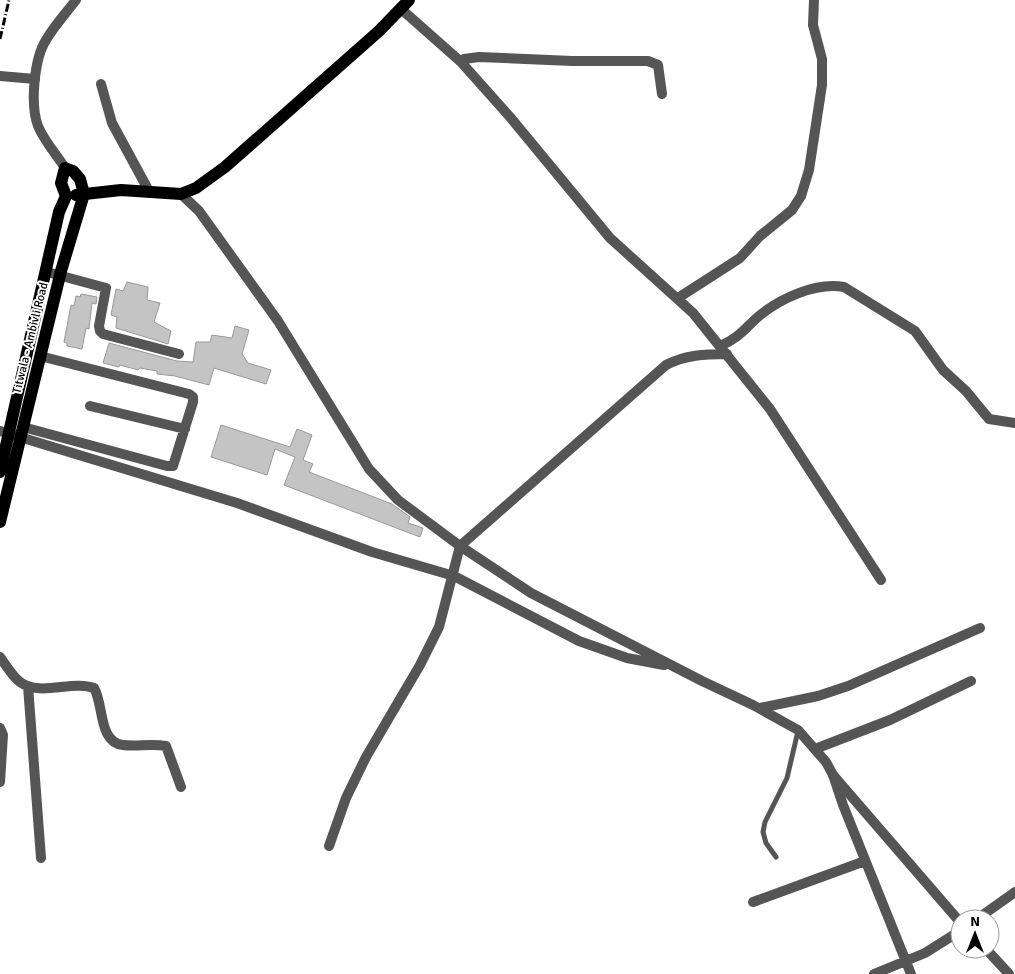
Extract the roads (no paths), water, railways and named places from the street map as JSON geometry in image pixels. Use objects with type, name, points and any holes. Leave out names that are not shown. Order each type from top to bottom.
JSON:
[{"type":"main road","points":[[66,196],[121,190],[181,194],[196,188],[225,167],[378,31],[405,4]]},
{"type":"main road","points":[[65,168],[73,171],[80,179],[84,194]]},
{"type":"main road","name":"Titwala - Ambivli Road","points":[[0,472],[47,272],[59,212],[66,196],[61,183],[65,168]]},
{"type":"main road","name":"Titwala - Ambivli Road","points":[[0,522],[60,276],[84,194]]},
{"type":"street","points":[[65,168],[38,126],[34,103],[35,79],[39,56],[45,40],[76,0]]},
{"type":"street","points":[[678,298],[740,258],[760,236],[792,210],[801,196],[810,161],[822,84],[822,60],[813,25],[814,0]]},
{"type":"street","points":[[405,4],[461,62],[510,117],[610,238],[694,313],[770,408],[880,580]]},
{"type":"street","points":[[461,62],[464,58],[479,57],[572,61],[648,61],[658,65],[662,94]]},
{"type":"street","points":[[0,76],[35,79]]},
{"type":"street","points":[[102,84],[112,123],[150,193]]},
{"type":"street","points":[[181,194],[199,211],[278,321],[369,469],[398,500],[460,546],[555,606],[760,708],[798,730],[815,748],[833,775],[950,910]]},
{"type":"street","points":[[47,272],[106,288],[99,326],[103,334],[179,354]]},
{"type":"street","points":[[720,346],[737,338],[770,309],[795,296],[818,287],[834,285],[844,287],[915,331],[943,370],[966,391],[989,419],[1015,423]]},
{"type":"street","points":[[329,846],[346,798],[366,757],[440,627],[460,546],[666,366],[676,360],[692,356],[726,354]]},
{"type":"street","points":[[23,427],[167,466],[173,466],[176,462],[193,402],[193,397],[188,394],[40,356]]},
{"type":"street","points":[[90,406],[185,428]]},
{"type":"street","points":[[0,431],[237,503],[415,566],[454,576],[579,641],[627,658],[675,667]]},
{"type":"street","points":[[760,708],[818,696],[848,686],[980,628]]},
{"type":"street","points":[[0,657],[19,681],[28,686],[44,688],[75,685],[94,688],[99,696],[104,726],[110,737],[122,745],[166,746],[181,786]]},
{"type":"street","points":[[815,748],[890,720],[971,680]]},
{"type":"street","points":[[28,686],[41,858]]},
{"type":"street","points":[[0,728],[3,735],[0,782]]},
{"type":"street","points":[[833,775],[910,974]]},
{"type":"street","points":[[754,902],[865,861]]},
{"type":"street","points":[[991,909],[1015,892]]},
{"type":"street","points":[[874,974],[925,953],[950,937]]},
{"type":"street","points":[[995,959],[1009,974]]},
{"type":"lane","points":[[776,858],[766,843],[763,832],[765,822],[787,778],[794,755],[798,730]]},
{"type":"railway","points":[[0,39],[9,0]]}]
